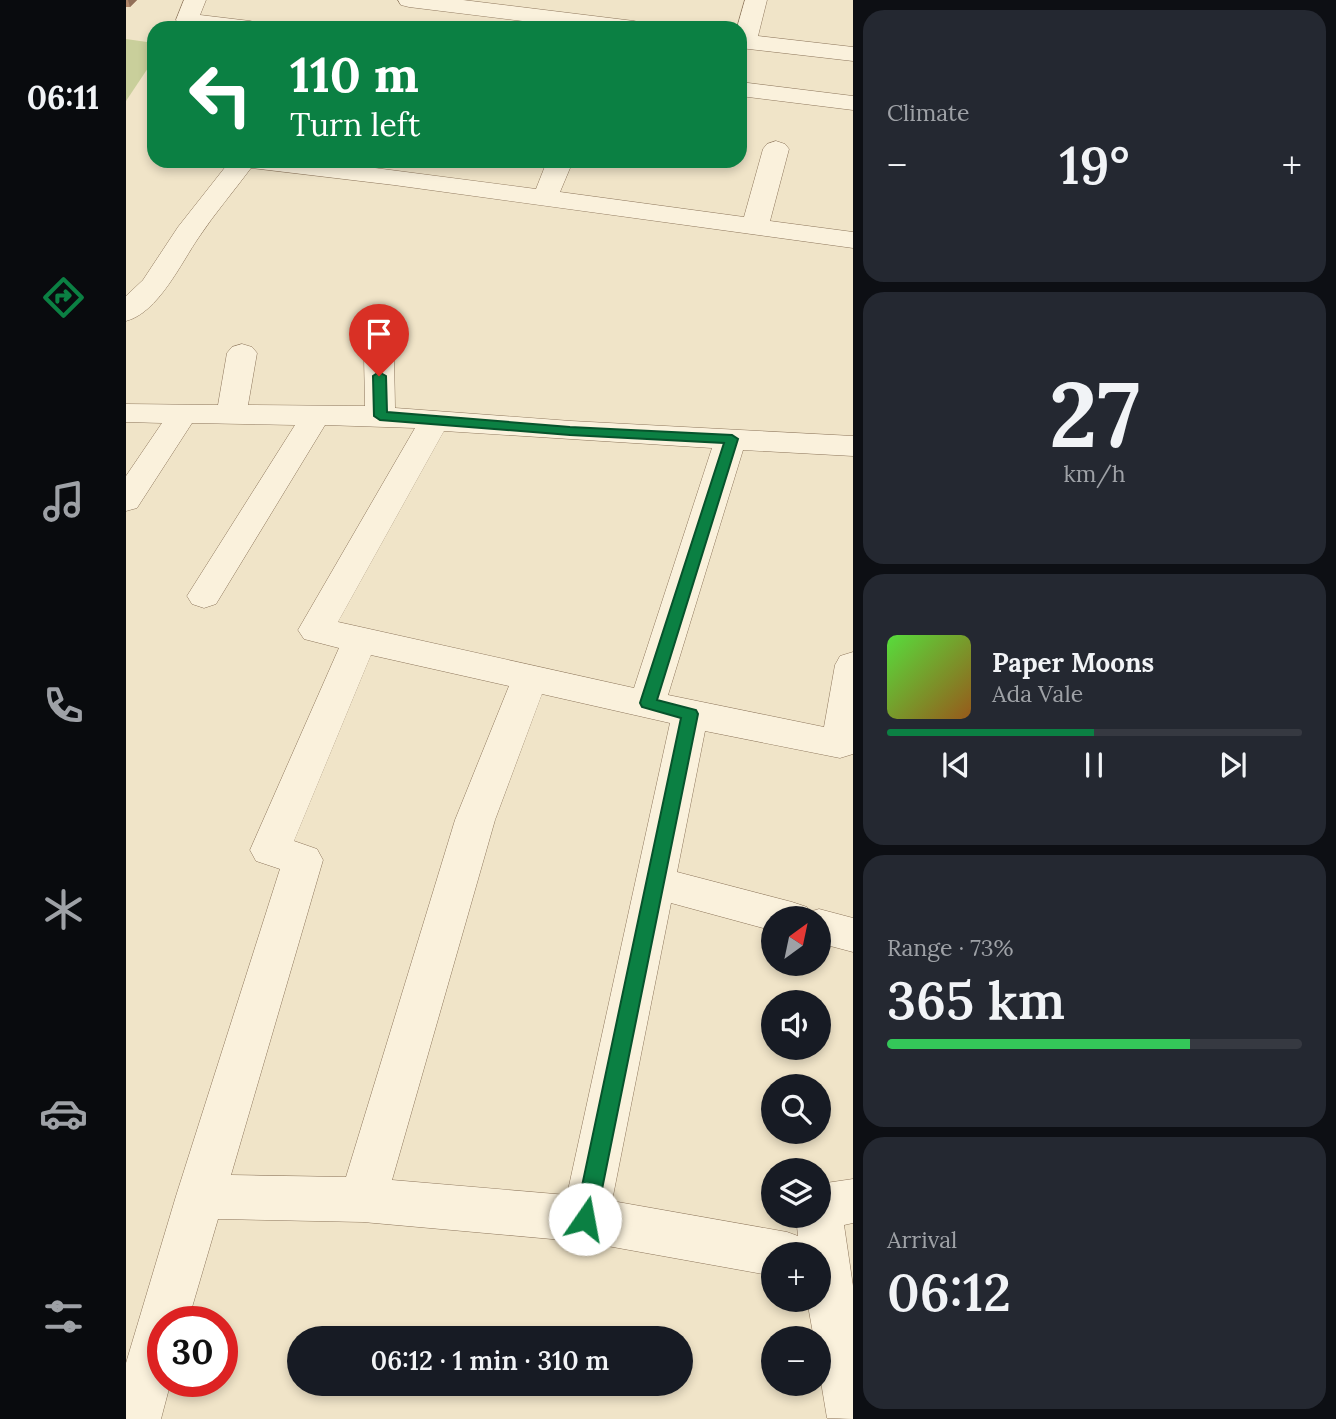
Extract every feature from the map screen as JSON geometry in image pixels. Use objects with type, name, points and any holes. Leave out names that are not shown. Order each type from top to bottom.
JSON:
[{"type":"street","points":[[195,0],[187,20],[195,21]]},
{"type":"street","points":[[409,0],[578,21]]},
{"type":"street","points":[[747,28],[756,0]]},
{"type":"street","points":[[747,41],[853,54]]},
{"type":"street","points":[[747,90],[853,103]]},
{"type":"street","points":[[755,227],[776,149]]},
{"type":"street","points":[[126,312],[153,286],[188,233],[238,168]]},
{"type":"street","points":[[381,168],[399,169],[545,197],[853,240]]},
{"type":"street","points":[[545,197],[557,168]]},
{"type":"street","points":[[231,415],[242,353]]},
{"type":"street","points":[[379,356],[380,416]]},
{"type":"street","points":[[126,414],[380,416],[570,431],[853,446]]},
{"type":"street","points":[[126,500],[183,414]]},
{"type":"street","points":[[204,596],[316,415]]},
{"type":"street","points":[[435,420],[316,630],[690,714],[840,744],[853,665]]},
{"type":"street","points":[[648,703],[732,439]]},
{"type":"street","points":[[168,1306],[303,860],[270,850],[360,640]]},
{"type":"street","points":[[363,1200],[475,820],[530,678]]},
{"type":"street","points":[[585,1219],[690,714]]},
{"type":"street","points":[[657,883],[761,911]]},
{"type":"street","points":[[831,929],[853,935]]},
{"type":"street","points":[[199,1196],[363,1200],[585,1219],[761,1250]]},
{"type":"street","points":[[831,1205],[853,1201]]},
{"type":"street","points":[[824,1312],[853,1418]]},
{"type":"street","points":[[135,1419],[147,1377]]},
{"type":"green space","points":[[126,39],[147,42],[147,70],[126,101]]},
{"type":"route","points":[[379,376],[380,416],[570,431],[732,439],[648,703],[690,714],[585,1219]]}]
